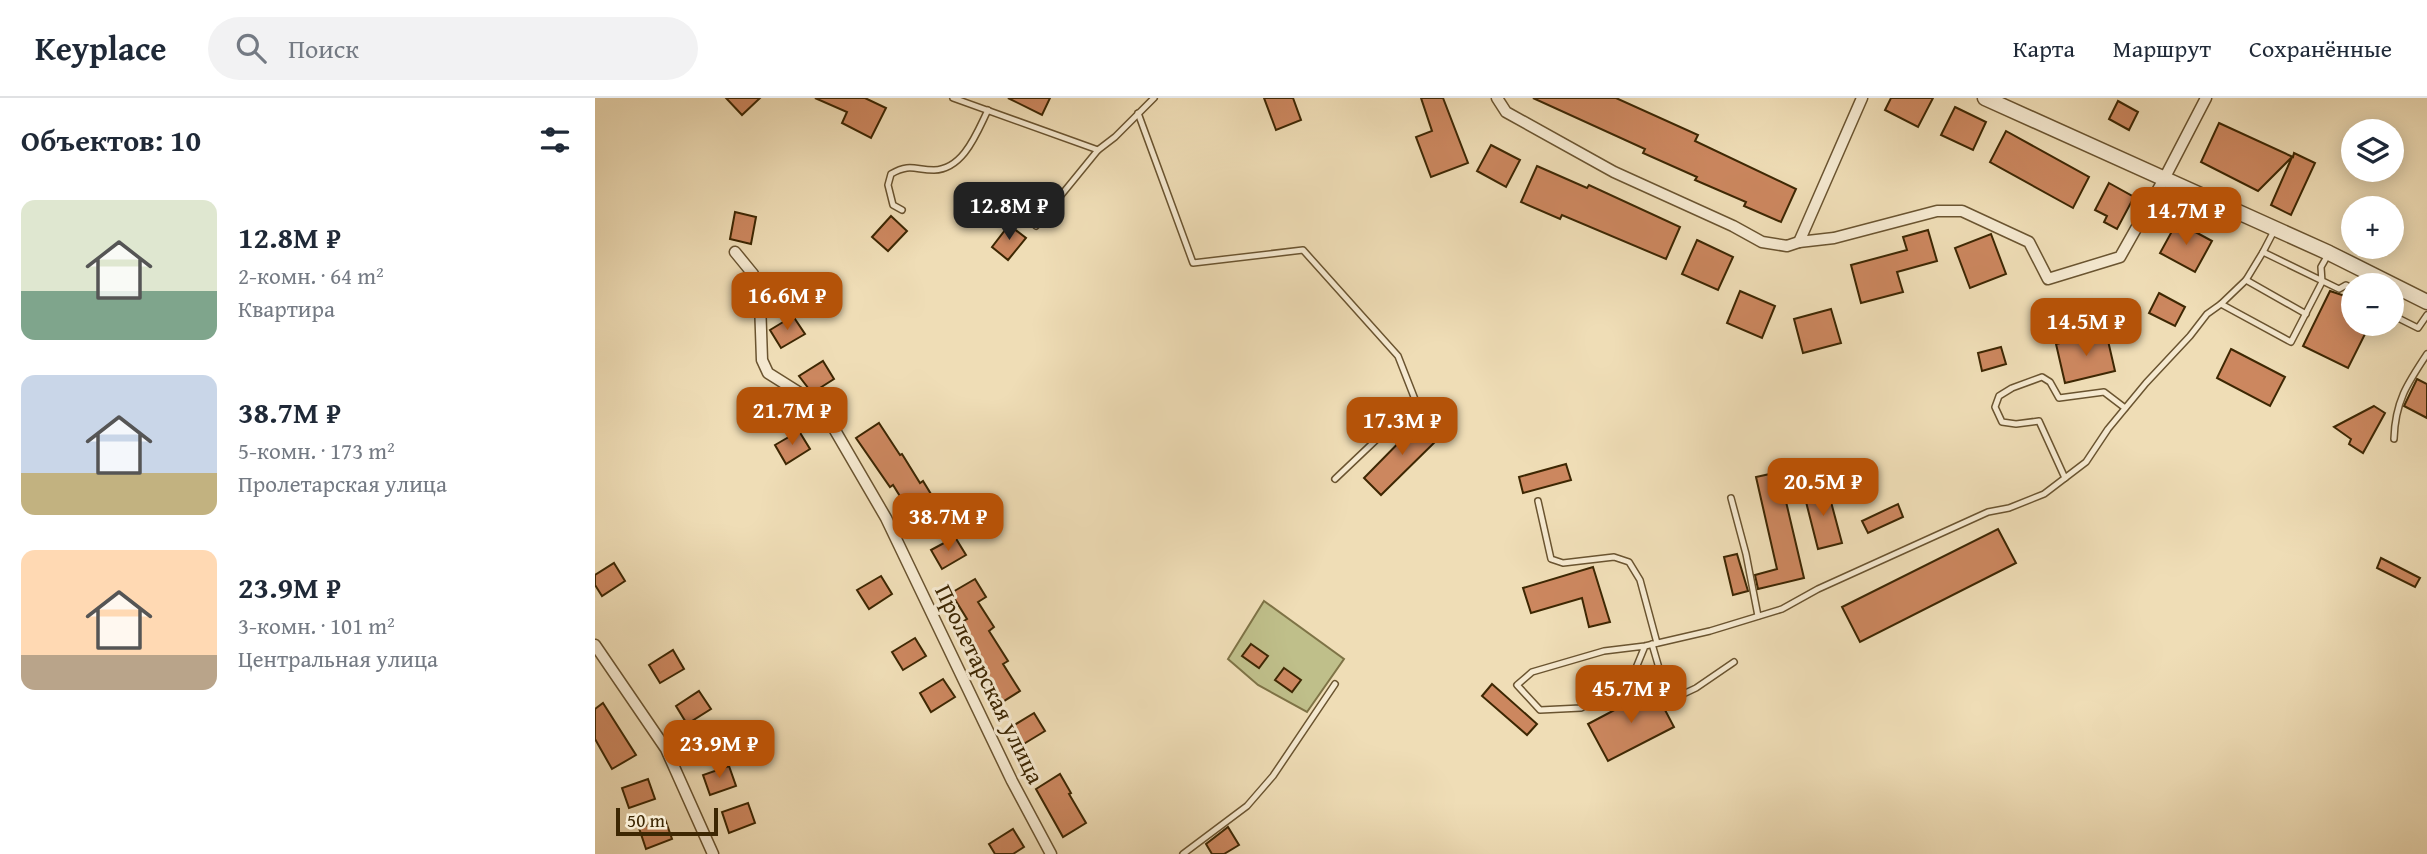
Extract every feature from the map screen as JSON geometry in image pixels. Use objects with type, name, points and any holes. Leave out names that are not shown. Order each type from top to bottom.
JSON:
[{"type":"street","points":[[1497,98],[1506,112],[1614,172],[1723,221],[1762,242],[1787,246],[1834,238],[1937,211],[1962,211],[2029,242],[2047,279],[2120,257],[2206,98]]},
{"type":"street","points":[[1799,242],[1862,98]]},
{"type":"street","points":[[1985,98],[2329,253],[2427,303]]},
{"type":"street","name":"Пролетарская улица","points":[[735,252],[753,274],[760,302],[762,360],[768,373],[803,395],[829,420],[886,518],[1012,781],[1051,854]]},
{"type":"street","points":[[595,645],[666,749],[713,854]]},
{"type":"lane","points":[[953,98],[1098,150]]},
{"type":"lane","points":[[1036,226],[1098,150],[1154,98]]},
{"type":"lane","points":[[902,210],[894,205],[888,185],[891,174],[904,166],[936,170],[955,162],[969,148],[988,110]]},
{"type":"lane","points":[[1138,113],[1193,263],[1303,250],[1398,356],[1416,402],[1335,479]]},
{"type":"lane","points":[[1645,646],[1631,680],[1581,708],[1540,709],[1517,685],[1532,672],[1604,651],[1655,644],[1782,609],[1818,589],[1988,512],[2009,508],[2044,494],[2086,462],[2125,408],[2207,314],[2246,281],[2275,229]]},
{"type":"lane","points":[[2263,252],[2322,282],[2341,288]]},
{"type":"lane","points":[[2221,304],[2291,342],[2322,282],[2321,267],[2329,253]]},
{"type":"lane","points":[[2246,281],[2307,314]]},
{"type":"lane","points":[[2404,321],[2418,328],[2427,315]]},
{"type":"lane","points":[[2394,439],[2395,420],[2405,388],[2427,354]]},
{"type":"lane","points":[[2065,478],[2039,421],[2016,424],[2002,422],[1995,407],[1999,396],[2042,377],[2050,382],[2059,398],[2104,392],[2125,408]]},
{"type":"lane","points":[[1731,498],[1746,554],[1758,616]]},
{"type":"lane","points":[[1538,501],[1551,559],[1563,564],[1614,556],[1629,562],[1640,580],[1659,668],[1679,696],[1696,688],[1734,662]]},
{"type":"lane","points":[[1183,854],[1247,806],[1273,776],[1335,684]]},
{"type":"green space","points":[[1264,601],[1344,659],[1307,712],[1258,685],[1228,659]]},
{"type":"building","points":[[726,98],[760,98],[742,115]]},
{"type":"building","points":[[815,98],[865,98],[886,108],[871,138],[842,123],[847,112]]},
{"type":"building","points":[[1008,98],[1050,98],[1042,115]]},
{"type":"building","points":[[1264,98],[1293,98],[1301,120],[1276,130]]},
{"type":"building","points":[[1421,98],[1443,98],[1468,163],[1431,177],[1416,137],[1432,131]]},
{"type":"building","points":[[1533,98],[1616,98],[1698,135],[1695,141],[1796,189],[1781,222],[1744,206],[1746,202],[1695,180],[1697,177],[1643,153],[1645,149]]},
{"type":"building","points":[[1891,98],[1933,98],[1918,127],[1885,110]]},
{"type":"building","points":[[2118,101],[2138,112],[2129,130],[2109,119]]},
{"type":"building","points":[[1955,107],[1986,122],[1973,150],[1941,135]]},
{"type":"building","points":[[2219,123],[2293,157],[2294,153],[2315,163],[2291,215],[2271,205],[2292,157],[2258,191],[2201,162]]},
{"type":"building","points":[[2006,131],[2089,177],[2073,208],[1990,162]]},
{"type":"building","points":[[1491,145],[1520,160],[1506,187],[1477,171]]},
{"type":"building","points":[[1537,166],[1587,188],[1589,185],[1680,227],[1666,259],[1562,215],[1560,219],[1521,202]]},
{"type":"building","points":[[2109,183],[2134,197],[2117,229],[2104,222],[2107,216],[2095,210]]},
{"type":"building","points":[[735,212],[756,217],[751,244],[730,239]]},
{"type":"building","points":[[891,216],[907,231],[888,251],[872,237]]},
{"type":"building","points":[[2177,222],[2212,241],[2195,272],[2160,253]]},
{"type":"building","points":[[1009,225],[1026,238],[1008,260],[992,247]]},
{"type":"building","points":[[1928,230],[1937,261],[1897,272],[1903,292],[1861,303],[1851,265],[1907,250],[1903,237]]},
{"type":"building","points":[[1991,234],[2006,274],[1970,288],[1955,248]]},
{"type":"building","points":[[1697,240],[1733,257],[1718,290],[1682,274]]},
{"type":"building","points":[[1740,291],[1775,306],[1762,338],[1727,323]]},
{"type":"building","points":[[2330,291],[2341,295],[2341,336],[2364,336],[2348,368],[2303,346]]},
{"type":"building","points":[[2159,293],[2185,307],[2175,326],[2149,313]]},
{"type":"building","points":[[1831,309],[1841,343],[1803,353],[1794,319]]},
{"type":"building","points":[[793,316],[805,334],[781,348],[770,330]]},
{"type":"building","points":[[2106,332],[2115,371],[2065,383],[2056,344]]},
{"type":"building","points":[[2001,347],[2006,364],[1982,371],[1978,353]]},
{"type":"building","points":[[2231,349],[2285,377],[2270,406],[2217,378]]},
{"type":"building","points":[[823,361],[834,379],[812,393],[799,376]]},
{"type":"building","points":[[2417,379],[2427,384],[2427,418],[2404,406]]},
{"type":"building","points":[[2374,406],[2385,413],[2363,453],[2349,444],[2351,439],[2334,427]]},
{"type":"building","points":[[1422,419],[1440,437],[1381,495],[1364,478]]},
{"type":"building","points":[[879,423],[934,499],[911,514],[893,485],[890,487],[856,438]]},
{"type":"building","points":[[799,431],[810,449],[786,464],[775,445]]},
{"type":"building","points":[[1566,464],[1571,480],[1523,493],[1519,477]]},
{"type":"building","points":[[1779,472],[1804,578],[1758,589],[1755,575],[1777,569],[1756,477]]},
{"type":"building","points":[[1827,487],[1842,543],[1818,549],[1804,494]]},
{"type":"building","points":[[1898,504],[1903,517],[1868,533],[1862,521]]},
{"type":"building","points":[[1998,529],[2016,563],[1860,642],[1842,607]]},
{"type":"building","points":[[955,537],[966,555],[942,569],[931,550]]},
{"type":"building","points":[[1737,554],[1748,591],[1733,595],[1724,557]]},
{"type":"building","points":[[2381,558],[2420,578],[2415,587],[2377,568]]},
{"type":"building","points":[[614,563],[625,581],[602,596],[595,585],[595,575]]},
{"type":"building","points":[[1593,567],[1610,622],[1589,627],[1582,598],[1531,613],[1523,588]]},
{"type":"building","points":[[881,576],[892,594],[869,609],[857,590]]},
{"type":"building","points":[[975,579],[986,597],[978,602],[994,627],[989,631],[1008,661],[1003,664],[1020,691],[996,706],[985,688],[990,684],[973,657],[978,654],[959,624],[967,619],[951,593]]},
{"type":"building","points":[[915,638],[926,656],[903,670],[892,652]]},
{"type":"building","points":[[1251,644],[1268,656],[1259,668],[1242,656]]},
{"type":"building","points":[[673,650],[684,669],[660,683],[649,665]]},
{"type":"building","points":[[1284,668],[1301,680],[1292,692],[1275,680]]},
{"type":"building","points":[[943,679],[955,697],[931,712],[920,693]]},
{"type":"building","points":[[1492,684],[1537,724],[1527,735],[1482,696]]},
{"type":"building","points":[[1654,689],[1674,727],[1608,761],[1588,724]]},
{"type":"building","points":[[699,691],[711,709],[687,724],[676,706]]},
{"type":"building","points":[[603,703],[636,755],[612,769],[595,739],[595,709]]},
{"type":"building","points":[[1034,713],[1045,731],[1022,745],[1011,727]]},
{"type":"building","points":[[729,766],[736,786],[710,795],[703,775]]},
{"type":"building","points":[[1060,774],[1086,823],[1063,837],[1036,789]]},
{"type":"building","points":[[648,779],[655,799],[629,808],[622,788]]},
{"type":"building","points":[[748,803],[755,823],[729,833],[722,812]]},
{"type":"building","points":[[665,819],[672,839],[646,849],[639,828]]},
{"type":"building","points":[[1228,827],[1239,845],[1224,854],[1212,854],[1206,844]]},
{"type":"building","points":[[1013,829],[1024,847],[1013,854],[995,854],[989,844]]}]
